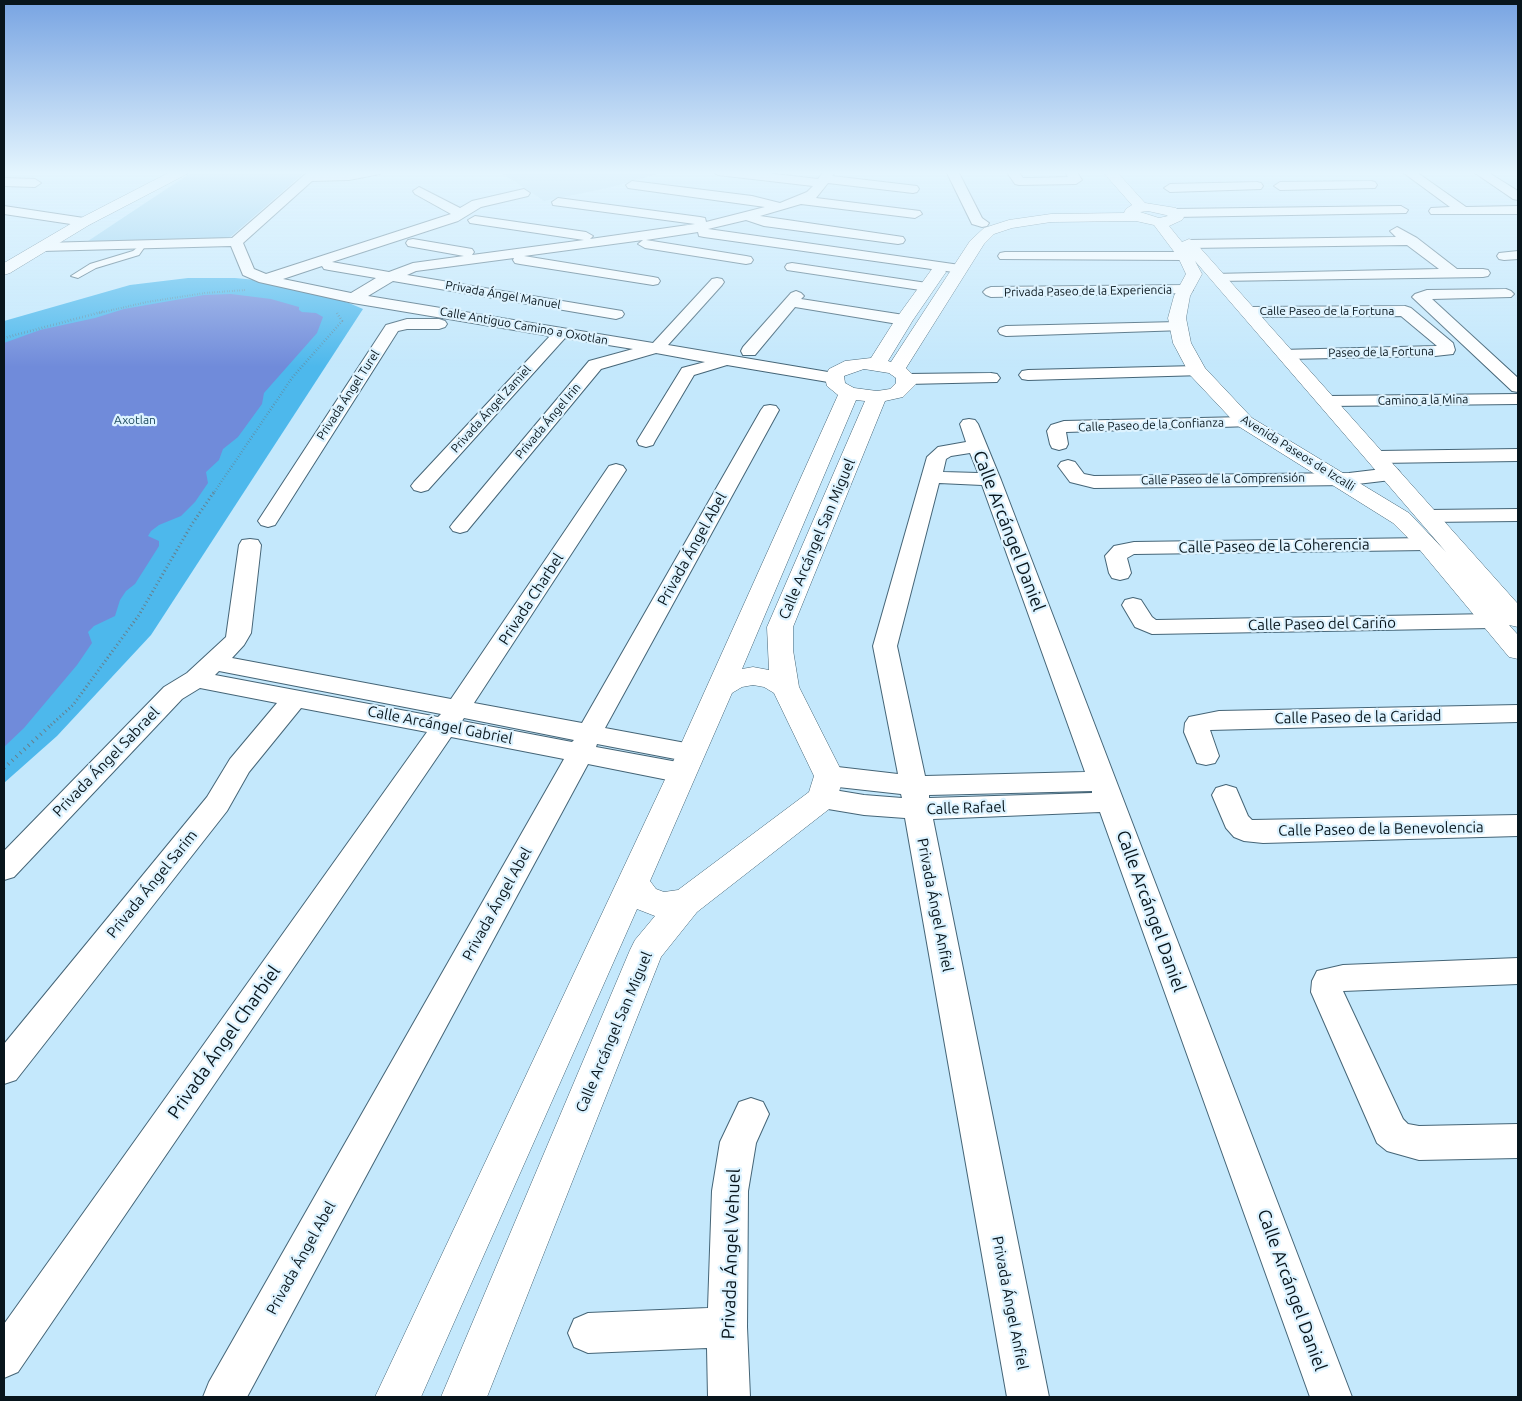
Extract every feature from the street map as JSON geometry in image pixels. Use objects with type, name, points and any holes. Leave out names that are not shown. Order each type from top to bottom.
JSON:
[{"type":"street","points":[[6,268],[61,236]]},
{"type":"street","points":[[42,248],[236,242],[242,236]]},
{"type":"street","points":[[264,279],[396,236]]},
{"type":"street","points":[[585,236],[593,244]]},
{"type":"street","points":[[353,298],[391,276],[413,267],[645,236]]},
{"type":"street","points":[[733,236],[960,269]]},
{"type":"street","points":[[871,236],[898,240]]},
{"type":"street","points":[[984,236],[960,269],[902,374],[903,389],[888,395],[853,389],[836,373],[848,366],[864,363],[877,364],[902,374],[991,378]]},
{"type":"street","name":"Avenida Paseos de Izcalli","points":[[1178,236],[1209,287]]},
{"type":"street","points":[[1406,236],[1453,274]]},
{"type":"street","points":[[634,238],[642,244],[746,260]]},
{"type":"street","points":[[1005,256],[1412,240]]},
{"type":"street","name":"Calle Antiguo Camino a Oxotlan","points":[[236,242],[248,272],[264,279],[353,298],[729,360],[853,389]]},
{"type":"street","points":[[413,243],[464,251],[472,258]]},
{"type":"street","name":"Avenida Paseos de Izcalli","points":[[1187,250],[1194,274],[1209,287],[1250,312],[1518,618]]},
{"type":"street","points":[[877,364],[904,320],[952,252]]},
{"type":"street","points":[[513,253],[516,258],[525,261],[653,281]]},
{"type":"street","name":"Privada Ángel Manuel","points":[[329,266],[616,314]]},
{"type":"street","points":[[792,267],[927,286]]},
{"type":"street","name":"Privada Paseo de la Experiencia","points":[[991,292],[1209,287],[1483,273]]},
{"type":"street","points":[[658,348],[717,282]]},
{"type":"street","name":"Avenida Paseos de Izcalli","points":[[1209,287],[1177,318],[1178,327],[1189,358],[1197,371],[1245,422],[1401,518],[1427,544],[1518,651]]},
{"type":"street","points":[[1506,294],[1427,295],[1420,297],[1518,387]]},
{"type":"street","points":[[749,351],[793,299],[904,320]]},
{"type":"street","name":"Calle Paseo de la Fortuna","points":[[1250,312],[1405,311]]},
{"type":"street","name":"Paseo de la Fortuna","points":[[1287,354],[1447,350],[1447,346],[1405,311]]},
{"type":"street","name":"Privada Ángel Turel","points":[[268,521],[392,328],[398,324],[444,323],[458,315]]},
{"type":"street","points":[[1006,331],[1178,327]]},
{"type":"street","name":"Privada Ángel Zamiel","points":[[421,486],[561,333]]},
{"type":"street","name":"Privada Ángel Irin","points":[[460,527],[595,365],[658,348]]},
{"type":"street","points":[[646,441],[688,372],[729,360]]},
{"type":"street","points":[[1028,375],[1197,371]]},
{"type":"street","name":"Calle Arcángel San Miguel","points":[[398,1397],[687,763],[853,389]]},
{"type":"street","name":"Calle Arcángel San Miguel","points":[[464,1397],[647,950],[685,903],[826,787],[785,687],[780,650],[780,627],[853,389]]},
{"type":"street","name":"Camino a la Mina","points":[[1329,401],[1518,399]]},
{"type":"street","name":"Privada Ángel Abel","points":[[224,1397],[770,410]]},
{"type":"street","name":"Calle Paseo de la Confianza","points":[[1058,436],[1245,422]]},
{"type":"street","name":"Privada Ángel Anfiel","points":[[973,435],[937,457],[885,646],[1028,1397]]},
{"type":"street","name":"Calle Arcángel Daniel","points":[[973,435],[1331,1397]]},
{"type":"street","name":"Calle Paseo de la Comprensión","points":[[1068,466],[1077,478],[1085,481],[1336,479],[1360,478],[1384,466],[1518,455]]},
{"type":"street","name":"Privada Charbel","points":[[452,717],[616,470]]},
{"type":"street","points":[[932,477],[990,480]]},
{"type":"street","points":[[1427,516],[1518,515]]},
{"type":"street","name":"Calle Paseo de la Coherencia","points":[[1120,573],[1116,556],[1122,551],[1134,548],[1427,544]]},
{"type":"street","name":"Privada Ángel Sabrael","points":[[4,869],[173,693],[205,671],[227,650],[239,633],[250,545]]},
{"type":"street","name":"Calle Paseo del Cariño","points":[[1133,605],[1143,622],[1152,627],[1492,621]]},
{"type":"street","name":"Calle Arcángel Gabriel","points":[[205,671],[297,697],[452,717]]},
{"type":"street","name":"Calle Arcángel Gabriel","points":[[205,671],[687,763]]},
{"type":"street","points":[[721,687],[735,679],[753,676],[771,679],[785,687]]},
{"type":"street","name":"Privada Ángel Sarim","points":[[4,1069],[217,804],[239,766],[297,697]]},
{"type":"street","name":"Calle Paseo de la Caridad","points":[[1206,756],[1197,732],[1198,723],[1219,720],[1518,713]]},
{"type":"street","name":"Privada Ángel Charbiel","points":[[4,1358],[452,717]]},
{"type":"street","name":"Calle Rafael","points":[[826,787],[864,805],[915,798],[1106,792]]},
{"type":"street","name":"Calle Paseo de la Benevolencia","points":[[1226,795],[1236,822],[1244,830],[1263,832],[1518,826]]},
{"type":"street","points":[[633,882],[644,898],[663,905],[685,903]]},
{"type":"street","points":[[1518,971],[1343,978],[1328,981],[1327,992],[1390,1131],[1400,1139],[1419,1143],[1518,1141]]},
{"type":"street","name":"Privada Ángel Vehuel","points":[[729,1397],[727,1327],[730,1191],[738,1142],[751,1114]]},
{"type":"street","points":[[588,1333],[727,1327]]},
{"type":"lane","points":[[75,276],[93,266],[136,252],[143,245]]},
{"type":"path","points":[[4,338],[85,316],[147,302],[205,293],[248,290]]},
{"type":"path","points":[[4,768],[73,705],[139,615],[192,524],[292,378],[342,321],[339,314],[335,312]]},
{"type":"shaded area","points":[[95,236],[231,236],[228,239],[85,243]]},
{"type":"shaded area","name":"Axotlan","points":[[231,294],[271,299],[299,307],[299,310],[302,312],[316,313],[323,317],[317,333],[264,393],[262,404],[238,437],[223,449],[219,460],[206,472],[208,483],[195,502],[181,516],[159,525],[151,531],[148,536],[159,541],[159,546],[135,584],[126,591],[120,600],[115,616],[94,626],[88,632],[92,643],[77,665],[24,728],[4,747],[4,343],[40,330],[95,318],[124,309],[204,295]]},
{"type":"green space","name":"Axotlan","points":[[188,278],[235,278],[278,282],[363,309],[151,635],[57,736],[4,783],[4,321],[130,285]]}]
